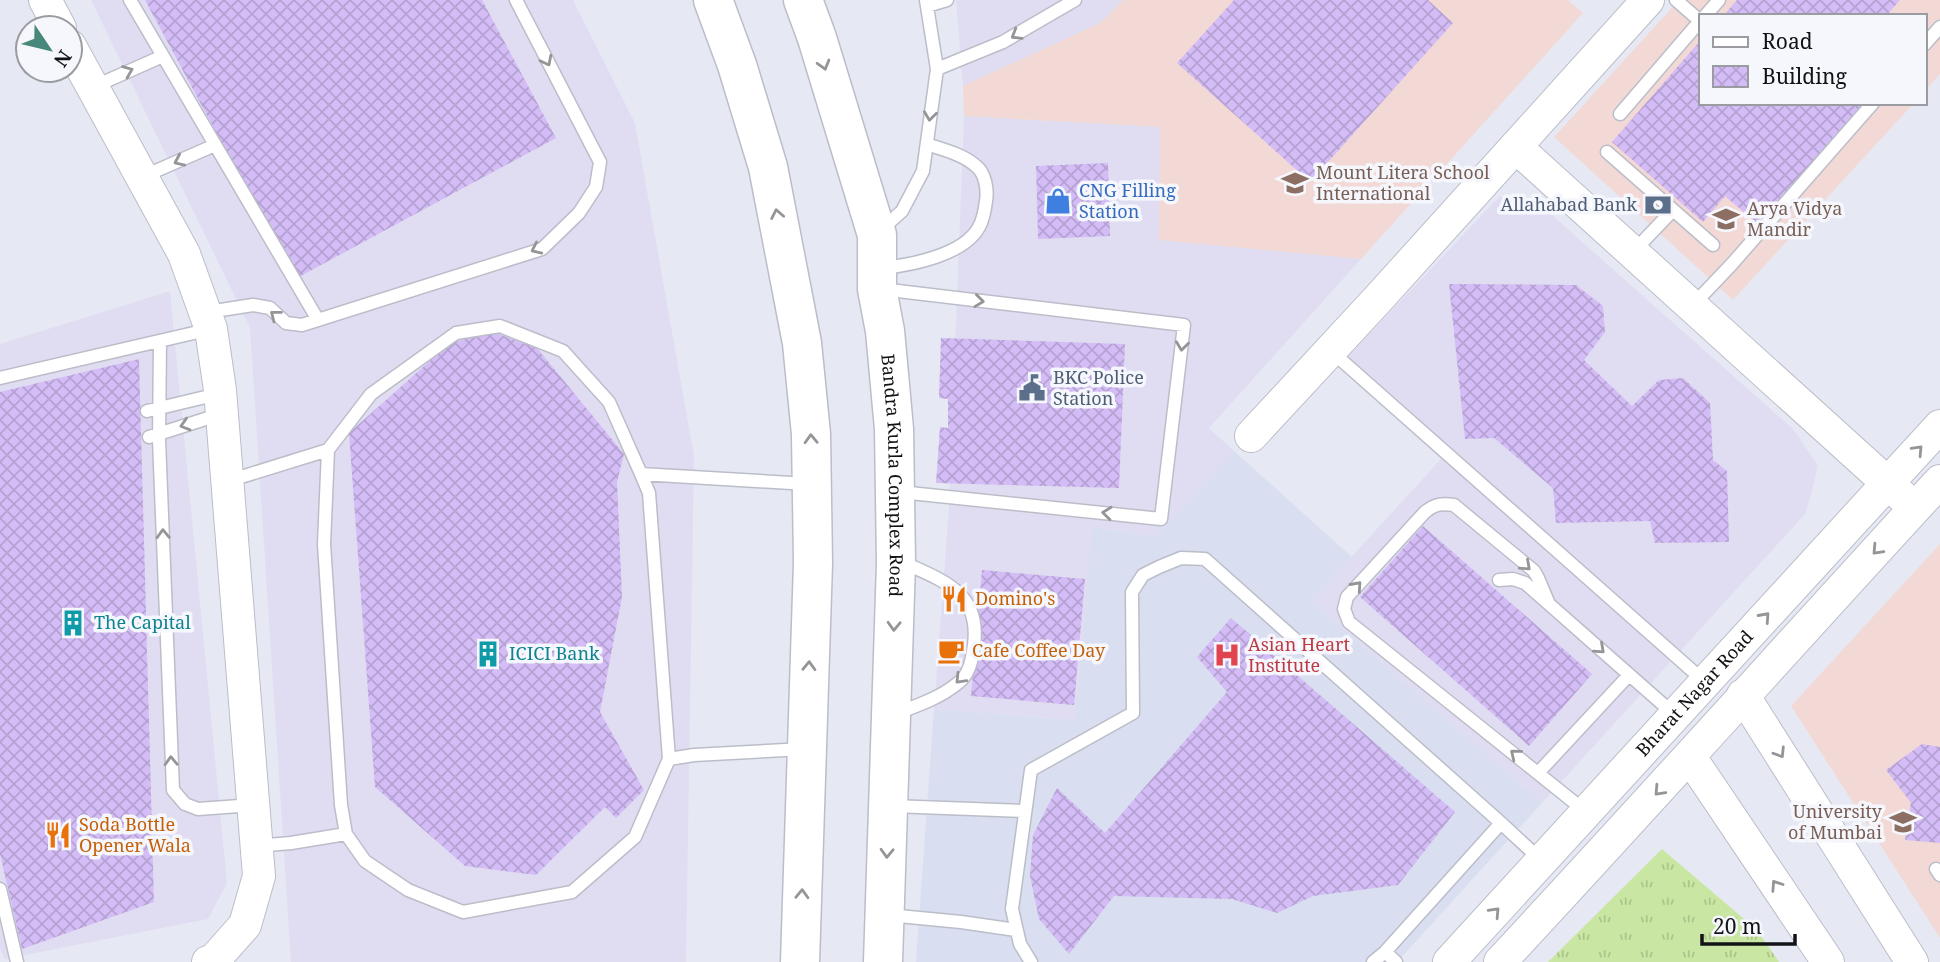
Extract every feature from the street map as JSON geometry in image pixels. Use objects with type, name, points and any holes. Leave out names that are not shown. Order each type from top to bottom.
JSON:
[{"type":"main road","points":[[713,0],[737,65],[768,167],[802,343],[811,434],[813,563],[800,962]]},
{"type":"main road","name":"Bandra Kurla Complex Road","points":[[803,0],[817,38],[886,271],[885,331],[893,417],[904,492],[896,559],[883,962]]},
{"type":"street","points":[[1251,436],[1648,0]]},
{"type":"street","points":[[84,72],[184,254],[208,321],[221,404],[259,876],[245,925],[221,957]]},
{"type":"street","points":[[1516,147],[1915,508]]},
{"type":"street","name":"Bharat Nagar Road","points":[[1449,962],[1940,426]]},
{"type":"street","name":"Bharat Nagar Road","points":[[1500,962],[1940,481]]},
{"type":"street","points":[[1743,695],[1912,962]]},
{"type":"street","points":[[1690,757],[1828,962]]},
{"type":"lane","points":[[130,0],[318,320]]},
{"type":"lane","points":[[0,378],[160,341],[253,305],[270,308],[286,324],[302,325],[542,249],[579,213],[596,187],[600,162],[516,0]]},
{"type":"lane","points":[[886,271],[902,211],[923,170],[927,144],[937,69],[926,3],[947,0]]},
{"type":"lane","points":[[937,69],[1003,42],[1074,0]]},
{"type":"lane","points":[[1676,0],[1699,20]]},
{"type":"lane","points":[[1707,14],[1719,0]]},
{"type":"lane","points":[[1620,114],[1699,22]]},
{"type":"lane","points":[[1926,43],[1940,27]]},
{"type":"lane","points":[[92,87],[163,56]]},
{"type":"lane","points":[[1692,306],[1871,105]]},
{"type":"lane","points":[[886,271],[944,254],[979,228],[986,198],[982,172],[960,156],[927,144]]},
{"type":"lane","points":[[142,177],[215,145]]},
{"type":"lane","points":[[1607,152],[1713,245]]},
{"type":"lane","points":[[1633,252],[1673,209]]},
{"type":"lane","points":[[886,271],[1184,325],[1161,519],[904,492]]},
{"type":"lane","points":[[227,481],[328,450],[372,394],[456,333],[500,326],[563,351],[609,402],[649,494],[669,759],[635,836],[572,892],[463,912],[408,890],[365,861],[345,834],[324,544],[328,450]]},
{"type":"lane","points":[[160,341],[153,410],[173,790],[185,804],[198,809],[253,805]]},
{"type":"lane","points":[[1330,350],[1706,682]]},
{"type":"lane","points":[[153,410],[221,404]]},
{"type":"lane","points":[[154,435],[221,404]]},
{"type":"lane","points":[[641,474],[811,484]]},
{"type":"lane","points":[[1549,604],[1534,571],[1454,505],[1443,503],[1424,512],[1347,597],[1344,609],[1349,622],[1587,812]]},
{"type":"lane","points":[[1031,962],[1020,944],[1012,909],[1031,770],[1133,713],[1132,592],[1143,575],[1181,558],[1205,559],[1542,861]]},
{"type":"lane","points":[[892,716],[959,683],[972,658],[975,637],[974,616],[967,600],[939,579],[896,559]]},
{"type":"lane","points":[[1499,580],[1520,580],[1675,715]]},
{"type":"lane","points":[[1538,773],[1629,675]]},
{"type":"lane","points":[[669,759],[694,755],[807,749]]},
{"type":"lane","points":[[889,806],[1025,811]]},
{"type":"lane","points":[[1373,962],[1385,953],[1501,824]]},
{"type":"lane","points":[[256,846],[345,834]]},
{"type":"lane","points":[[0,889],[17,962]]},
{"type":"lane","points":[[885,915],[1016,930]]},
{"type":"lane","points":[[1385,953],[1396,962]]},
{"type":"shaded area","points":[[91,0],[573,0],[635,123],[694,456],[686,962],[291,962],[250,328]]},
{"type":"shaded area","points":[[956,0],[1123,0],[1100,23],[963,86]]},
{"type":"shaded area","name":"Mount Litera School International","points":[[1123,0],[1568,0],[1583,13],[1361,259],[1159,240],[1160,127],[964,116],[963,86],[1100,23]]},
{"type":"shaded area","name":"Arya Vidya Mandir","points":[[1679,0],[1940,0],[1940,74],[1926,90],[1926,14],[1699,14],[1699,105],[1912,105],[1733,300],[1554,137]]},
{"type":"shaded area","points":[[964,116],[1160,127],[1160,240],[1361,259],[1209,428],[1234,451],[1155,537],[1092,527],[1076,720],[934,709],[949,506]]},
{"type":"shaded area","points":[[1499,197],[1536,201],[1794,430],[1818,466],[1806,513],[1542,803],[1311,601],[1441,459],[1339,366]]},
{"type":"shaded area","name":"The Capital","points":[[170,291],[227,883],[208,919],[5,959],[0,949],[0,344]]},
{"type":"shaded area","name":"Asian Heart Institute","points":[[1234,451],[1352,557],[1311,601],[1542,803],[1397,962],[916,962],[934,709],[1075,720],[1092,527],[1155,537]]},
{"type":"shaded area","name":"University of Mumbai","points":[[1940,544],[1940,938],[1791,706]]},
{"type":"green space","points":[[1662,849],[1757,930],[1779,962],[1548,962]]},
{"type":"building","points":[[145,0],[482,0],[556,138],[295,279]]},
{"type":"building","points":[[1234,0],[1428,0],[1453,23],[1310,182],[1177,63]]},
{"type":"building","points":[[1737,0],[1900,0],[1888,14],[1725,14]]},
{"type":"building","points":[[1699,42],[1699,105],[1864,105],[1759,225],[1725,196],[1703,222],[1612,142]]},
{"type":"building","points":[[1108,163],[1110,236],[1038,239],[1036,166]]},
{"type":"building","points":[[1449,284],[1576,285],[1603,306],[1605,332],[1584,360],[1632,406],[1659,380],[1683,378],[1710,403],[1713,460],[1727,471],[1729,542],[1655,543],[1650,521],[1556,523],[1553,488],[1494,438],[1465,439]]},
{"type":"building","name":"ICICI Bank","points":[[493,332],[537,348],[624,454],[617,482],[622,597],[600,712],[644,790],[616,818],[605,807],[536,875],[465,866],[375,787],[349,433],[450,343]]},
{"type":"building","points":[[941,338],[1125,344],[1119,488],[936,483],[940,427],[948,428],[948,399],[939,398]]},
{"type":"building","name":"The Capital","points":[[139,359],[154,902],[22,949],[0,854],[0,392]]},
{"type":"building","points":[[1423,526],[1592,674],[1529,746],[1360,597]]},
{"type":"building","points":[[982,570],[1085,579],[1074,705],[971,696]]},
{"type":"building","points":[[1231,618],[1455,812],[1398,885],[1313,896],[1277,913],[1232,899],[1114,896],[1069,954],[1039,919],[1030,876],[1033,835],[1057,788],[1105,833],[1227,692],[1197,657]]},
{"type":"building","points":[[1922,744],[1940,747],[1940,843],[1905,840],[1911,803],[1886,770]]},
{"type":"place","name":"Mount Litera School International","points":[[1295,183]]},
{"type":"place","name":"CNG Filling Station","points":[[1058,201]]},
{"type":"place","name":"Allahabad Bank","points":[[1658,205]]},
{"type":"place","name":"Arya Vidya Mandir","points":[[1726,219]]},
{"type":"place","name":"BKC Police Station","points":[[1032,388]]},
{"type":"place","name":"Domino's","points":[[954,599]]},
{"type":"place","name":"The Capital","points":[[73,623]]},
{"type":"place","name":"Cafe Coffee Day","points":[[951,651]]},
{"type":"place","name":"ICICI Bank","points":[[488,654]]},
{"type":"place","name":"Asian Heart Institute","points":[[1227,655]]},
{"type":"place","name":"University of Mumbai","points":[[1903,822]]},
{"type":"place","name":"Soda Bottle Opener Wala","points":[[58,835]]}]
